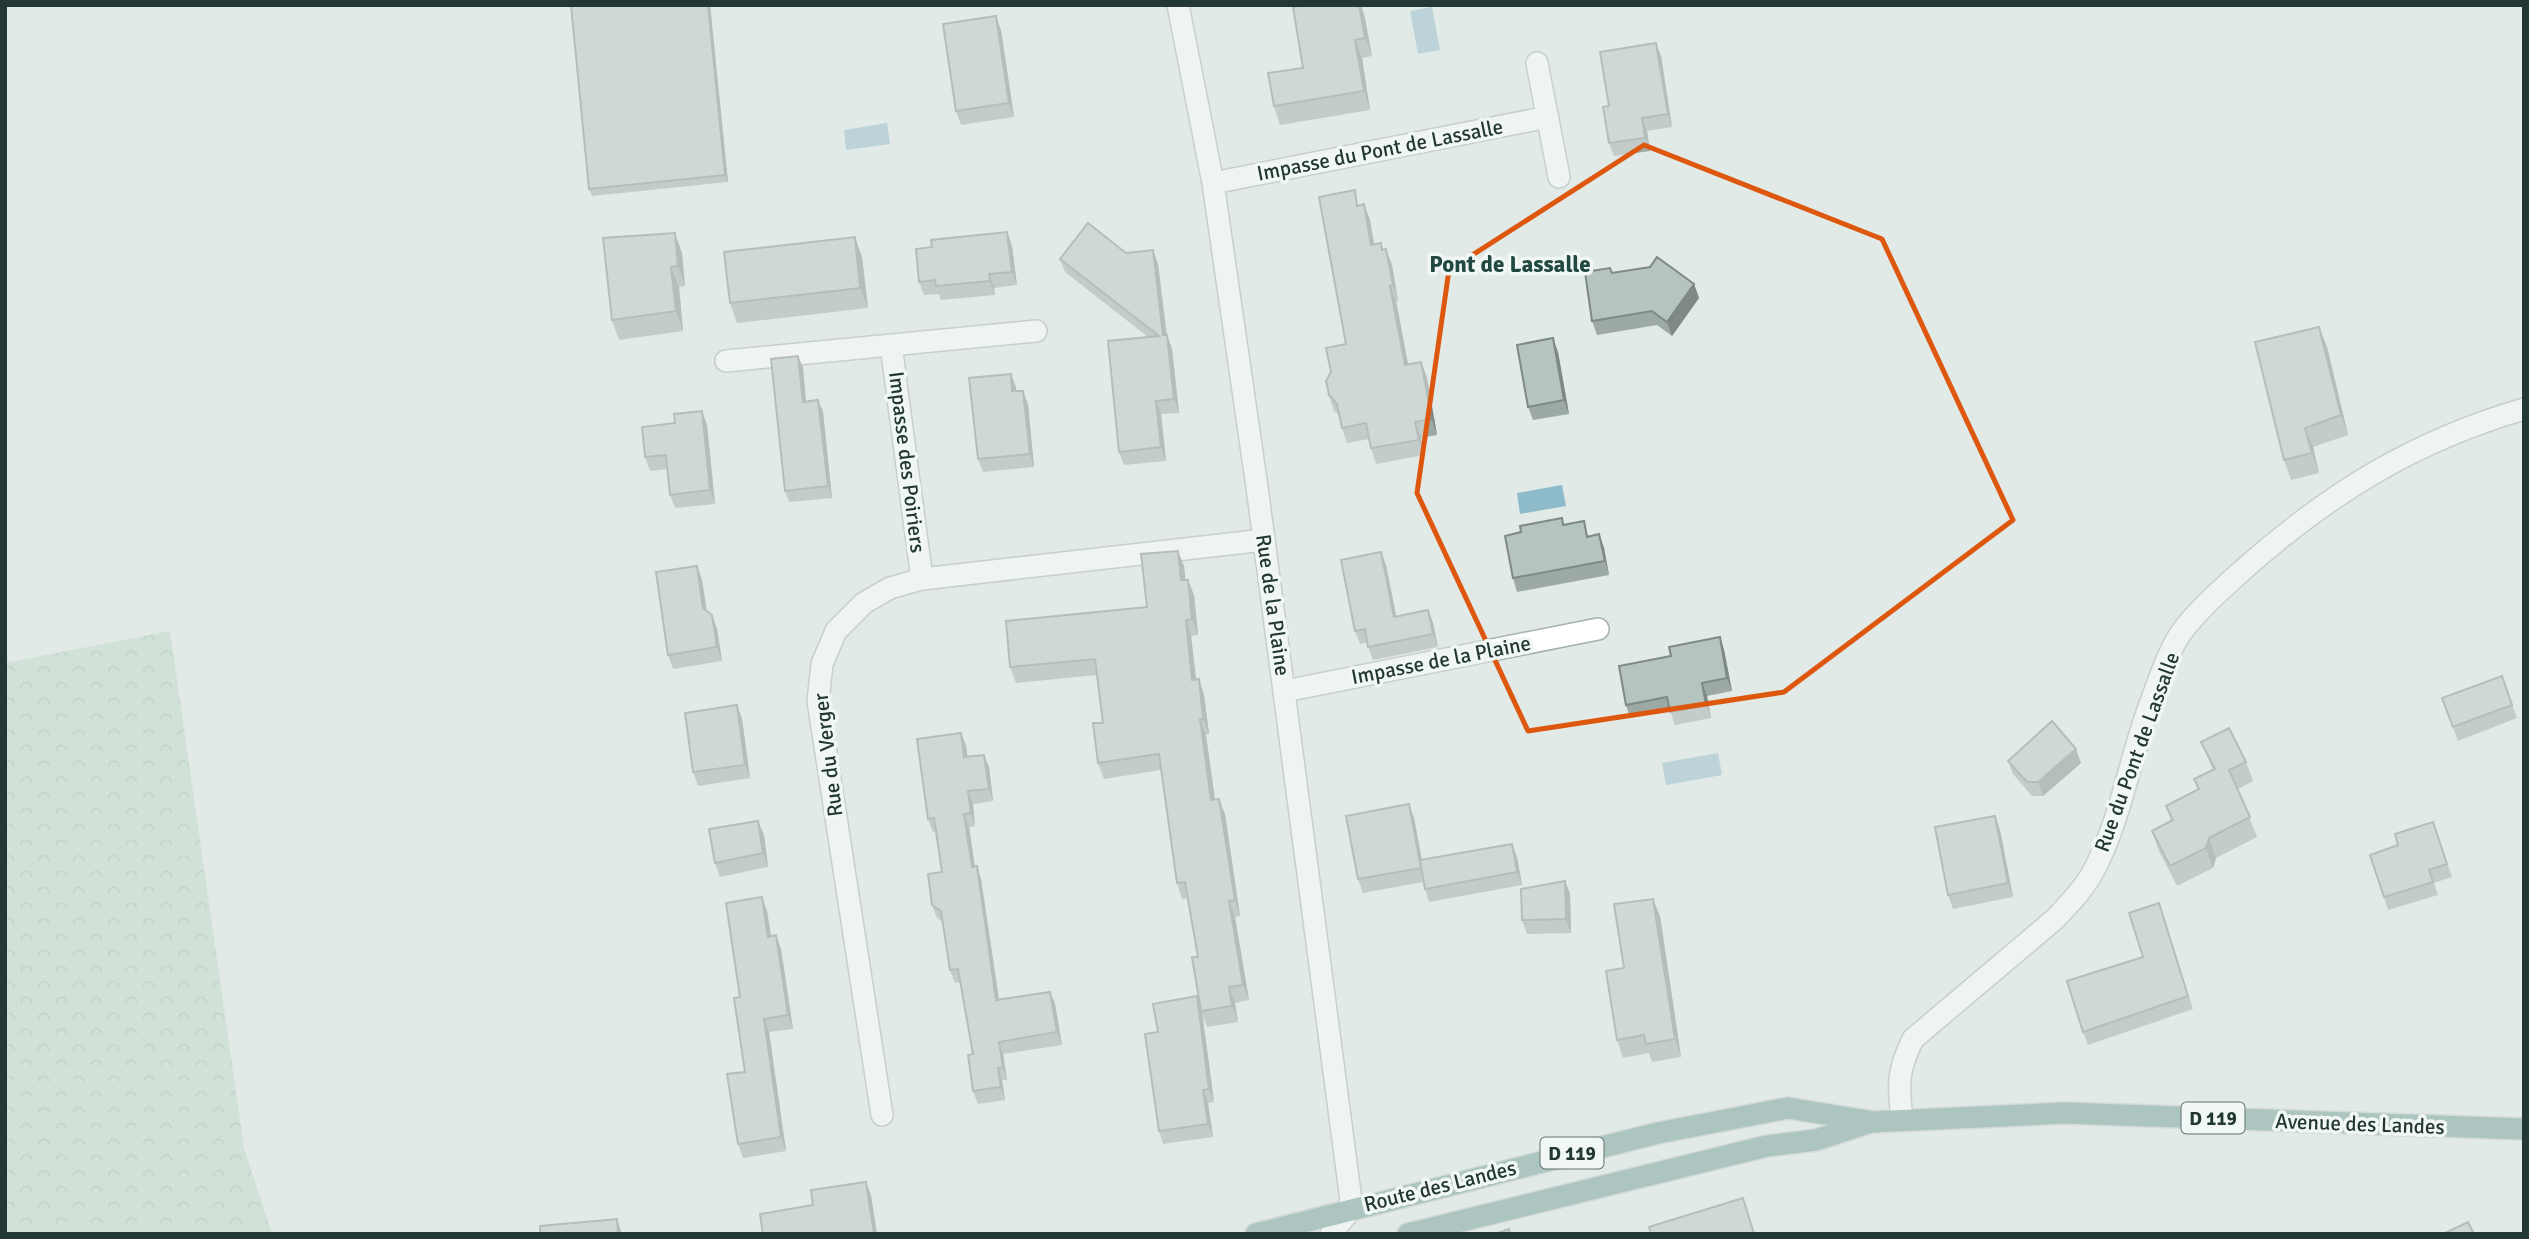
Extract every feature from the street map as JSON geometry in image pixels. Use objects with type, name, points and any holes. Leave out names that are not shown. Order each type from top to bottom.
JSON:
[{"type":"main road","name":"Route des Landes","points":[[1256,1234],[1658,1133],[1788,1108],[1871,1122]]},
{"type":"main road","name":"Avenue des Landes","points":[[1902,1119],[2064,1113],[2524,1129]]},
{"type":"main road","name":"Route des Landes","points":[[1408,1234],[1767,1146],[1816,1140],[1871,1122],[1902,1119]]},
{"type":"street","name":"Rue de la Plaine","points":[[1178,5],[1213,183],[1285,691],[1352,1208]]},
{"type":"street","points":[[1537,63],[1559,177]]},
{"type":"street","name":"Impasse du Pont de Lassalle","points":[[1213,183],[1548,117]]},
{"type":"street","name":"Impasse des Poiriers","points":[[726,361],[1036,331]]},
{"type":"street","name":"Impasse des Poiriers","points":[[891,345],[922,579]]},
{"type":"street","name":"Rue du Pont de Lassalle","points":[[1902,1119],[1898,1084],[1901,1063],[1913,1039],[2055,919],[2075,898],[2093,872],[2107,844],[2151,702],[2178,636],[2225,585],[2275,542],[2337,495],[2409,452],[2483,421],[2524,409]]},
{"type":"street","name":"Rue du Verger","points":[[881,1115],[818,701],[822,664],[836,631],[864,603],[890,588],[922,579],[1264,540]]},
{"type":"street","name":"Impasse de la Plaine","points":[[1285,691],[1598,629]]},
{"type":"street","points":[[1331,1234],[1352,1208]]},
{"type":"highlighted area","points":[[1644,145],[1882,239],[2013,520],[1784,692],[1528,731],[1417,493],[1449,270]]},
{"type":"green space","points":[[170,631],[244,1148],[272,1234],[5,1234],[5,663]]},
{"type":"water","points":[[1432,7],[1440,50],[1418,54],[1410,11]]},
{"type":"water","points":[[887,123],[890,144],[846,150],[844,130]]},
{"type":"water","points":[[1562,485],[1566,506],[1520,514],[1517,493]]},
{"type":"water","points":[[1718,753],[1722,775],[1666,785],[1662,763]]},
{"type":"building","points":[[571,5],[708,5],[725,175],[589,189]]},
{"type":"building","points":[[1359,5],[1365,38],[1355,40],[1364,91],[1274,106],[1268,73],[1303,68],[1293,7]]},
{"type":"building","points":[[996,16],[1009,103],[956,111],[943,24]]},
{"type":"building","points":[[1656,43],[1668,114],[1642,118],[1645,138],[1609,143],[1603,107],[1609,106],[1600,52]]},
{"type":"building","points":[[1355,190],[1357,206],[1364,204],[1371,245],[1381,243],[1382,250],[1386,249],[1405,365],[1421,362],[1432,419],[1415,422],[1419,440],[1371,448],[1366,423],[1342,428],[1337,404],[1329,395],[1326,381],[1331,372],[1326,348],[1346,344],[1319,197]]},
{"type":"building","points":[[1088,223],[1126,253],[1153,250],[1174,399],[1156,401],[1161,447],[1119,452],[1108,341],[1159,336],[1060,259]]},
{"type":"building","points":[[1007,232],[1012,272],[989,274],[990,281],[936,286],[935,280],[919,282],[916,249],[932,247],[931,240]]},
{"type":"building","points":[[675,233],[678,266],[671,267],[676,311],[612,320],[603,238]]},
{"type":"building","points":[[855,237],[860,288],[730,303],[724,252]]},
{"type":"building","points":[[1657,257],[1694,284],[1667,322],[1652,311],[1592,321],[1585,272],[1610,268],[1612,273],[1650,267]]},
{"type":"building","points":[[2319,327],[2341,415],[2305,428],[2312,453],[2284,460],[2255,342]]},
{"type":"building","points":[[1553,338],[1564,400],[1528,407],[1517,345]]},
{"type":"building","points":[[798,356],[803,402],[818,400],[828,486],[785,491],[771,359]]},
{"type":"building","points":[[1011,374],[1012,391],[1023,391],[1030,454],[978,459],[969,378]]},
{"type":"building","points":[[702,411],[710,490],[670,495],[666,455],[645,457],[642,427],[675,423],[674,414]]},
{"type":"building","points":[[1562,518],[1563,525],[1584,521],[1587,537],[1599,534],[1605,561],[1513,578],[1505,536],[1521,532],[1520,526]]},
{"type":"building","points":[[1178,551],[1181,580],[1188,580],[1192,619],[1186,620],[1192,680],[1199,679],[1203,719],[1200,719],[1211,800],[1219,799],[1235,900],[1229,901],[1243,985],[1229,987],[1232,1006],[1201,1011],[1192,957],[1198,957],[1185,882],[1177,883],[1159,754],[1098,763],[1093,723],[1103,723],[1095,659],[1010,667],[1006,621],[1147,607],[1141,554]]},
{"type":"building","points":[[1381,552],[1394,617],[1428,610],[1433,634],[1368,647],[1365,629],[1355,631],[1341,560]]},
{"type":"building","points":[[697,566],[703,608],[712,615],[717,647],[668,655],[656,572]]},
{"type":"building","points":[[1720,637],[1727,678],[1702,683],[1706,705],[1670,712],[1667,697],[1626,705],[1619,666],[1671,656],[1669,647]]},
{"type":"building","points":[[2502,676],[2512,705],[2453,727],[2442,698]]},
{"type":"building","points":[[737,705],[745,765],[693,772],[685,713]]},
{"type":"building","points":[[2052,721],[2076,749],[2038,782],[2027,782],[2008,761]]},
{"type":"building","points":[[2229,728],[2246,762],[2229,770],[2250,817],[2209,838],[2206,848],[2170,866],[2152,831],[2173,820],[2166,806],[2199,789],[2194,779],[2215,769],[2201,742]]},
{"type":"building","points":[[961,733],[964,757],[984,755],[989,789],[968,791],[971,813],[964,814],[972,867],[977,866],[996,1000],[1050,992],[1057,1032],[999,1042],[1003,1067],[998,1068],[1001,1087],[973,1091],[968,1055],[973,1054],[958,969],[950,970],[941,911],[932,905],[928,874],[942,872],[934,818],[928,819],[917,739]]},
{"type":"building","points":[[1409,804],[1421,868],[1358,879],[1346,816]]},
{"type":"building","points":[[1995,816],[2008,883],[1948,895],[1935,827]]},
{"type":"building","points":[[758,821],[763,853],[715,863],[709,829]]},
{"type":"building","points":[[2433,822],[2447,864],[2429,870],[2433,882],[2384,897],[2370,855],[2398,845],[2395,834]]},
{"type":"building","points":[[1512,844],[1517,872],[1425,889],[1420,860]]},
{"type":"building","points":[[1565,881],[1566,919],[1522,920],[1521,889]]},
{"type":"building","points":[[762,897],[768,937],[776,935],[788,1015],[764,1019],[781,1137],[738,1144],[727,1074],[745,1072],[734,998],[740,997],[726,903]]},
{"type":"building","points":[[1653,899],[1675,1039],[1646,1044],[1644,1035],[1617,1040],[1606,971],[1624,968],[1614,904]]},
{"type":"building","points":[[2159,903],[2188,996],[2083,1032],[2067,981],[2143,957],[2129,913]]},
{"type":"building","points":[[1197,996],[1209,1089],[1203,1090],[1208,1124],[1159,1131],[1145,1034],[1158,1032],[1153,1004]]},
{"type":"building","points":[[866,1182],[874,1234],[763,1234],[760,1214],[813,1205],[811,1190]]},
{"type":"building","points":[[1743,1198],[1754,1234],[1651,1234],[1649,1227]]},
{"type":"building","points":[[617,1219],[618,1234],[540,1234],[540,1226]]},
{"type":"building","points":[[2468,1222],[2474,1234],[2443,1234]]},
{"type":"building","points":[[1509,1229],[1510,1234],[1494,1234]]},
{"type":"district","name":"Pont de Lassalle","points":[[1510,264]]}]
